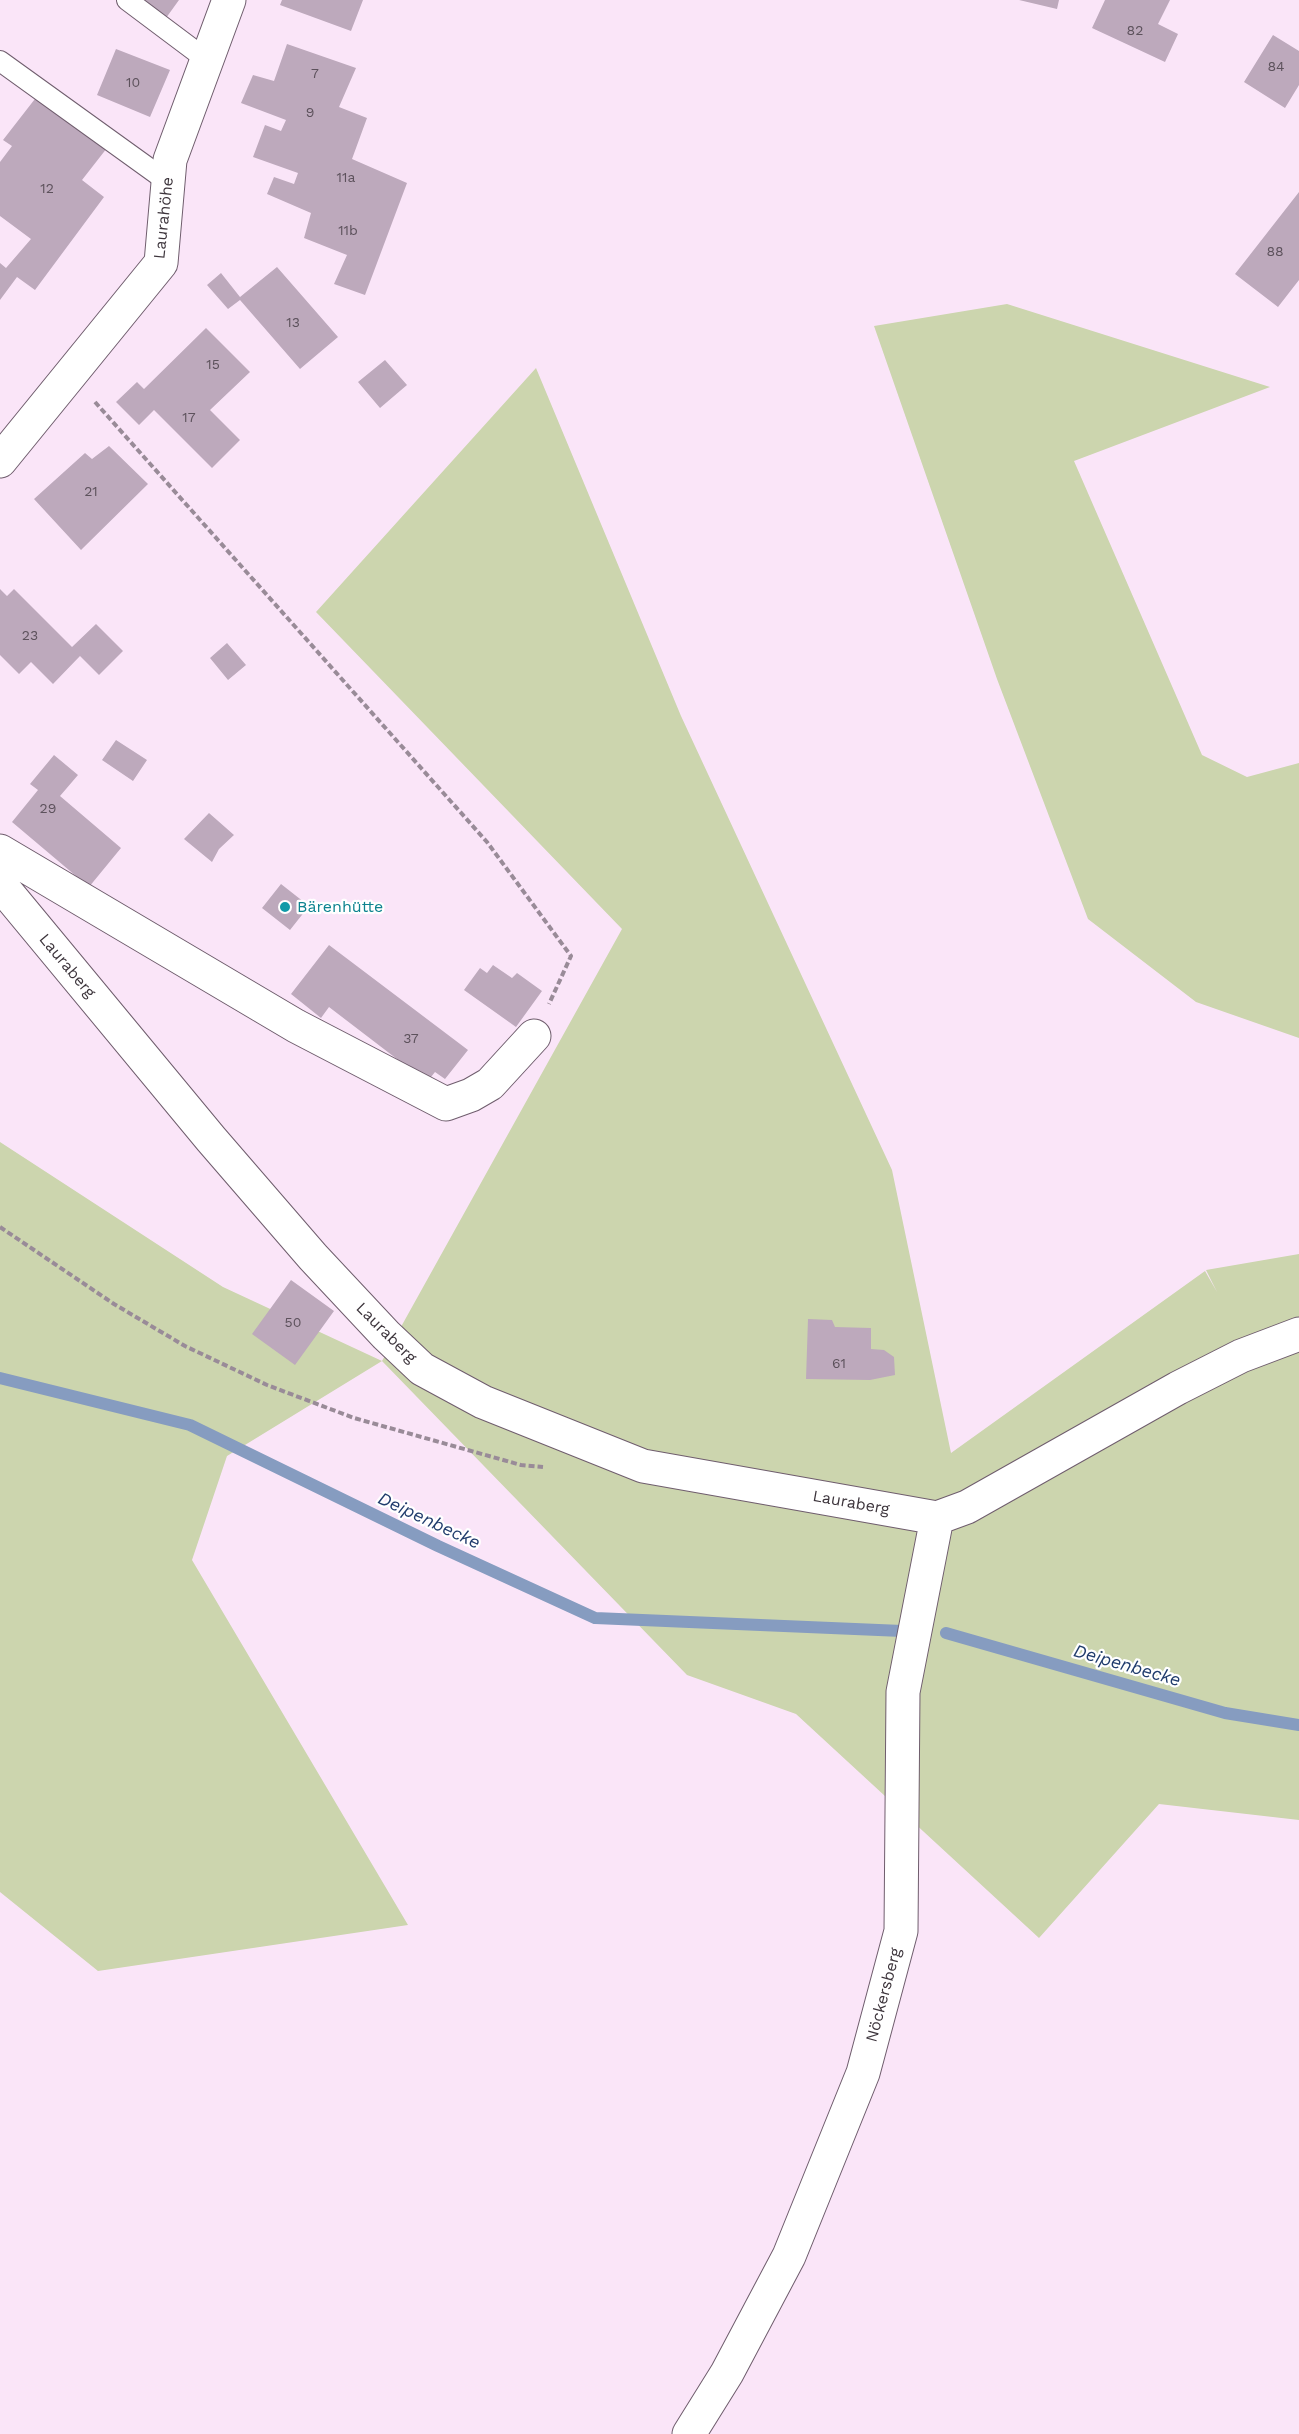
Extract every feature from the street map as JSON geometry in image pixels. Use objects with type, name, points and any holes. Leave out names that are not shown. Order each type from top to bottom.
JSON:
[{"type":"street","name":"Laurahöhe","points":[[0,461],[161,263],[170,160],[229,0]]},
{"type":"street","points":[[0,851],[296,1026],[446,1104],[471,1095],[490,1084],[534,1036]]},
{"type":"street","name":"Lauraberg","points":[[0,884],[291,1232],[386,1335],[422,1369],[483,1402],[643,1466],[937,1518]]},
{"type":"street","points":[[937,1518],[967,1507],[1199,1377],[1241,1356],[1299,1334]]},
{"type":"street","name":"Nöckersberg","points":[[689,2434],[727,2373],[789,2256],[866,2062],[901,1931],[903,1692],[937,1518]]},
{"type":"lane","points":[[127,0],[207,60]]},
{"type":"lane","points":[[0,60],[168,182]]},
{"type":"path","points":[[70,375],[487,842],[572,956],[534,1036]]},
{"type":"path","points":[[0,1227],[114,1304],[185,1346],[267,1385],[354,1418],[521,1465],[544,1467]]},
{"type":"green space","points":[[1007,304],[1270,387],[1074,461],[1202,755],[1247,777],[1299,763],[1299,1038],[1196,1002],[1088,919],[997,679],[874,326]]},
{"type":"green space","points":[[536,368],[681,716],[892,1170],[951,1453],[1205,1271],[1217,1292],[1206,1270],[1299,1254],[1299,1820],[1159,1804],[1039,1938],[796,1714],[687,1675],[382,1361],[622,929],[316,612]]},
{"type":"green space","points":[[0,1142],[223,1287],[382,1361],[227,1456],[192,1560],[408,1925],[98,1971],[0,1892]]},
{"type":"building","points":[[140,0],[179,0],[166,18]]},
{"type":"building","points":[[282,0],[363,0],[351,31],[280,5]]},
{"type":"building","points":[[1019,0],[1059,0],[1057,9]]},
{"type":"building","points":[[1105,0],[1170,0],[1158,24],[1178,34],[1165,62],[1092,28]]},
{"type":"building","points":[[1273,35],[1299,51],[1299,85],[1285,108],[1244,82]]},
{"type":"building","points":[[287,44],[356,68],[339,107],[367,118],[352,159],[407,183],[365,295],[334,284],[347,255],[304,238],[311,213],[267,194],[274,177],[294,184],[298,173],[253,157],[265,125],[281,131],[286,120],[241,103],[253,75],[274,81]]},
{"type":"building","points":[[116,49],[170,70],[150,117],[97,95]]},
{"type":"building","points":[[38,95],[107,148],[82,180],[104,197],[35,290],[17,277],[0,300],[0,263],[6,268],[31,239],[0,216],[0,162],[12,146],[3,140]]},
{"type":"building","points":[[1299,192],[1299,280],[1278,307],[1235,274]]},
{"type":"building","points":[[277,267],[338,337],[300,369],[240,300],[228,309],[207,285],[221,273],[240,297]]},
{"type":"building","points":[[206,328],[250,372],[210,410],[240,440],[212,468],[154,410],[139,425],[116,402],[137,382],[144,389]]},
{"type":"building","points":[[385,360],[407,385],[380,408],[358,382]]},
{"type":"building","points":[[109,446],[148,484],[81,550],[34,499],[85,453],[92,459]]},
{"type":"building","points":[[0,589],[7,596],[14,589],[72,647],[96,624],[123,651],[99,675],[80,656],[53,684],[31,662],[19,674],[0,655]]},
{"type":"building","points":[[227,643],[246,665],[228,680],[210,658]]},
{"type":"building","points":[[116,740],[147,760],[133,781],[102,760]]},
{"type":"building","points":[[54,755],[78,775],[60,796],[121,848],[89,887],[12,822],[38,790],[30,784]]},
{"type":"building","points":[[209,813],[234,835],[219,849],[212,862],[184,839]]},
{"type":"building","name":"Bärenhütte","points":[[281,884],[309,906],[290,930],[262,908]]},
{"type":"building","points":[[329,945],[468,1050],[445,1079],[435,1072],[427,1082],[329,1007],[321,1018],[291,994]]},
{"type":"building","points":[[493,965],[512,978],[517,973],[542,991],[516,1027],[464,990],[480,968],[487,973]]},
{"type":"building","points":[[291,1280],[334,1311],[295,1365],[252,1334]]},
{"type":"building","points":[[808,1319],[832,1320],[835,1327],[871,1328],[871,1349],[884,1350],[894,1357],[895,1375],[870,1380],[806,1379]]},
{"type":"waterway","name":"Deipenbecke","points":[[0,1378],[190,1425],[438,1546],[595,1618],[902,1631]]},
{"type":"waterway","name":"Deipenbecke","points":[[946,1633],[1225,1713],[1299,1725]]},
{"type":"place","name":"Bärenhütte","points":[[285,907]]}]
